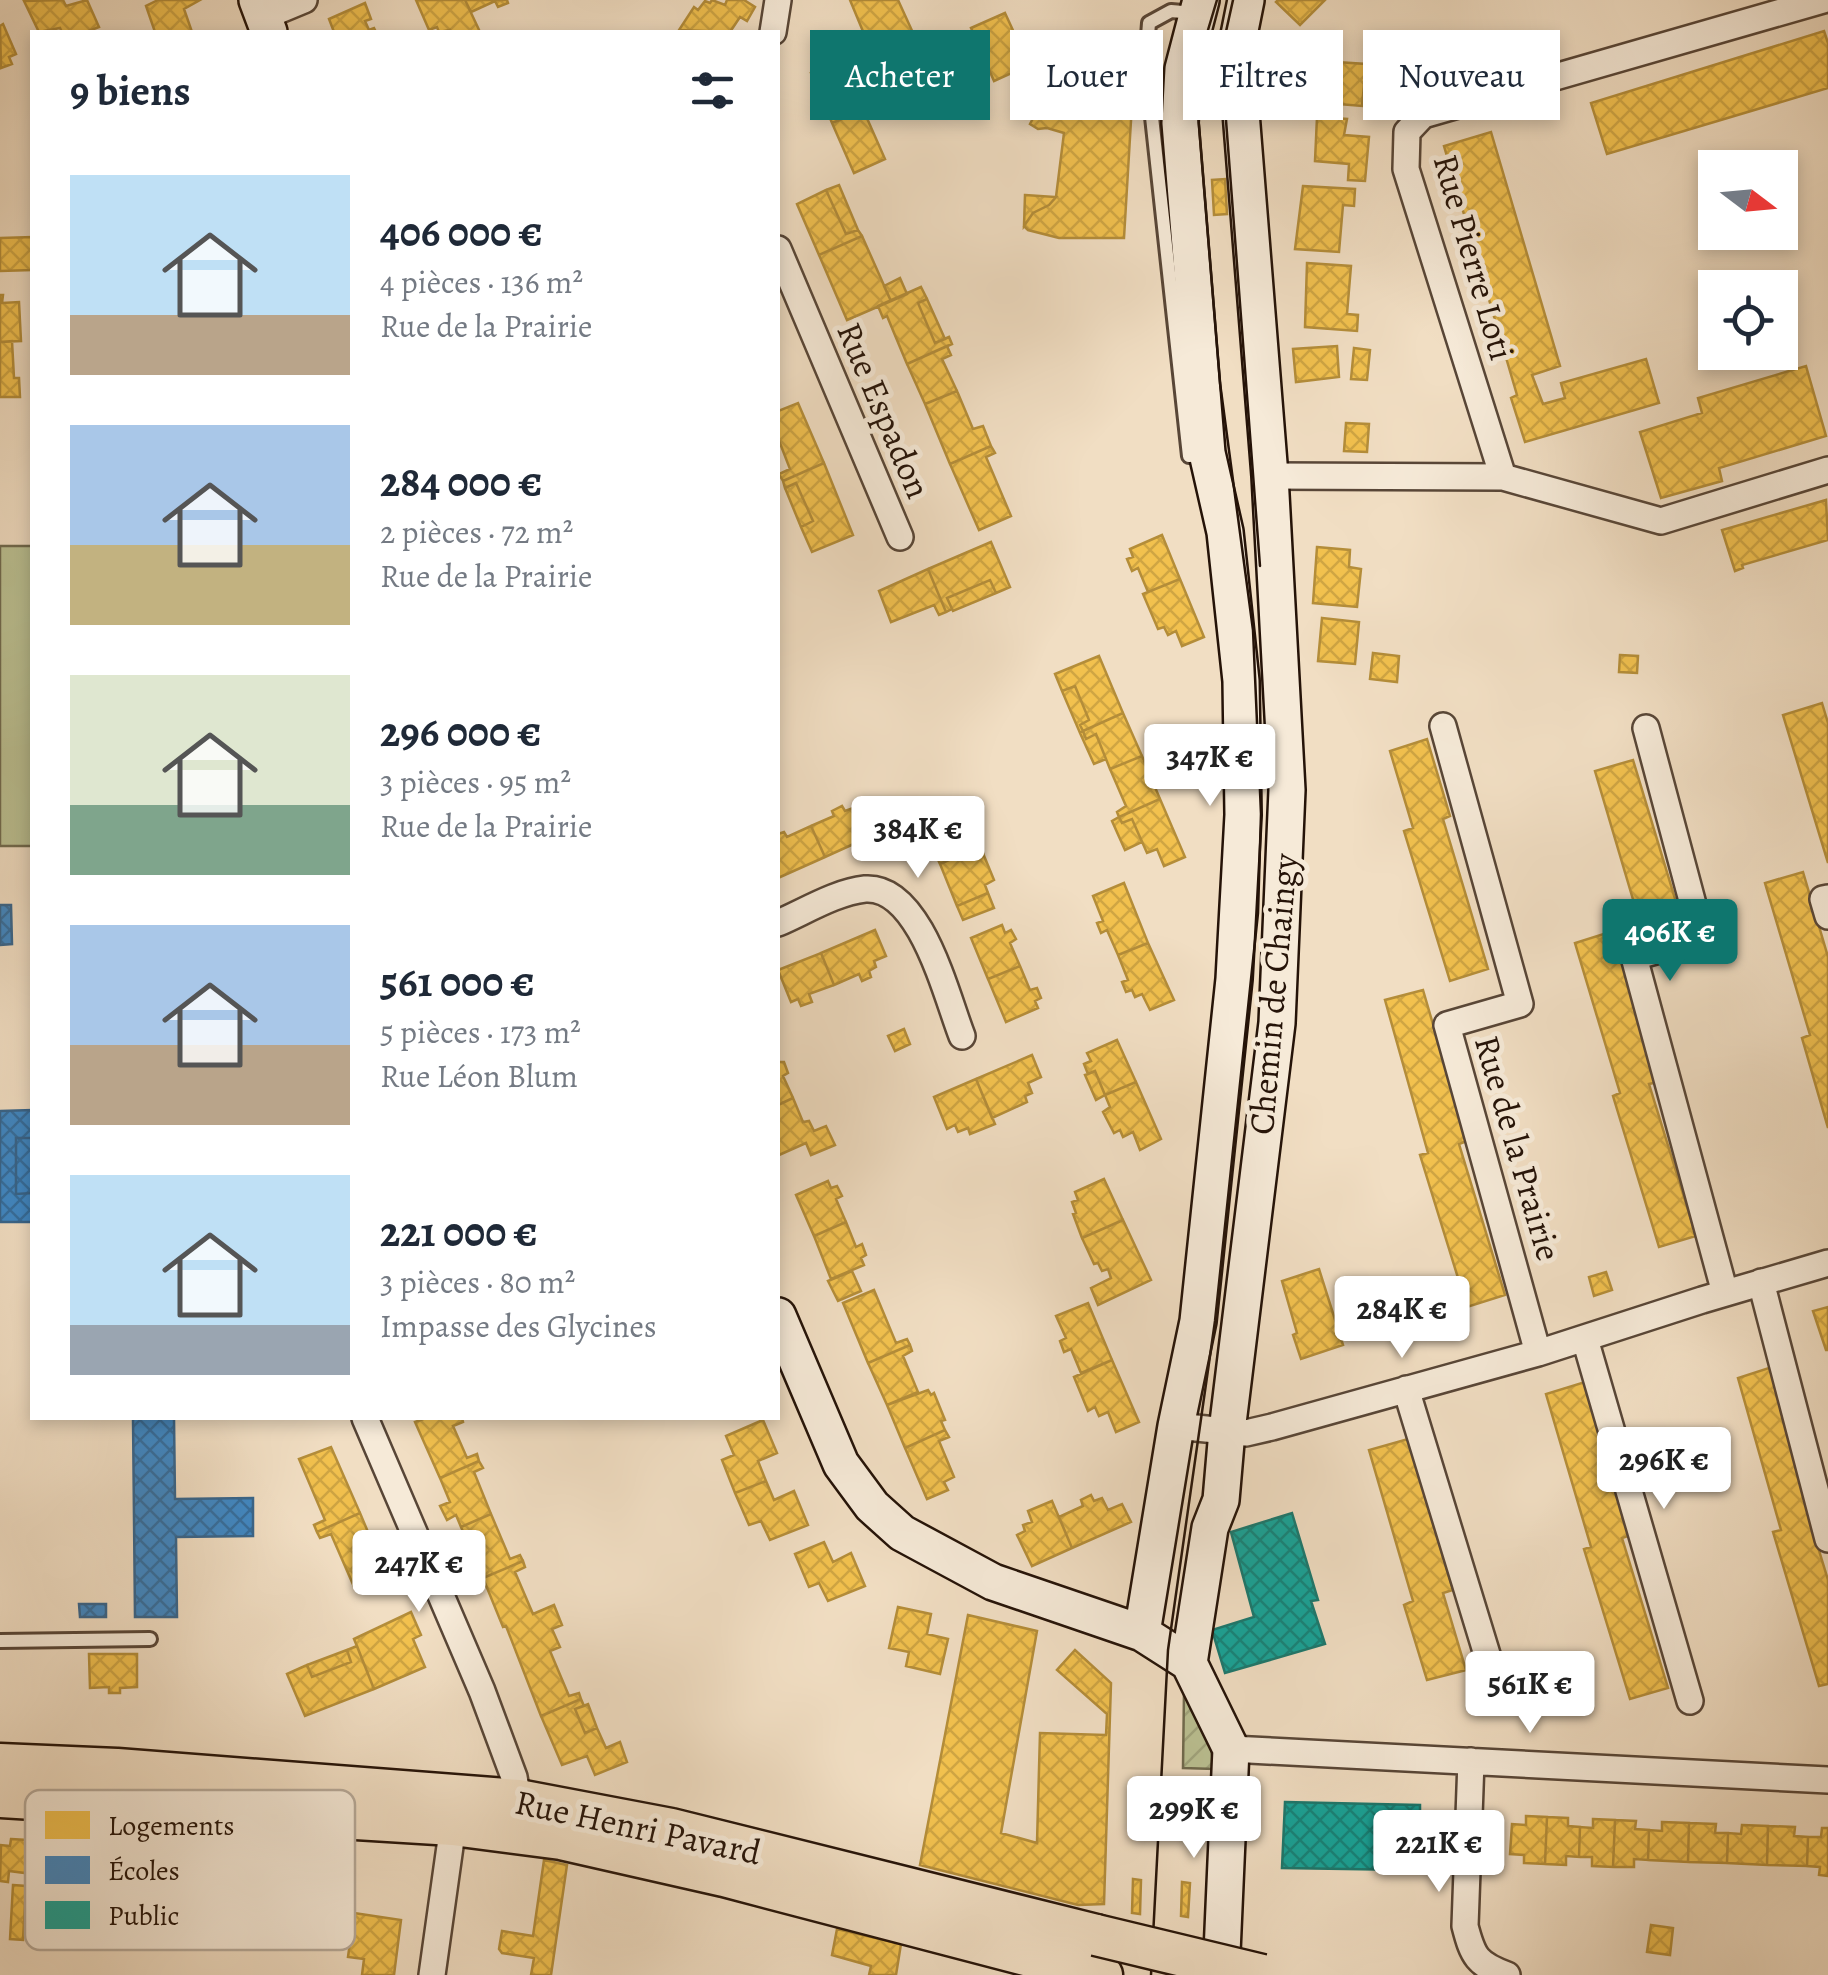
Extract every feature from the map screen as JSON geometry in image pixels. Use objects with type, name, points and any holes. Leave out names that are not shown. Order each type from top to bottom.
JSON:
[{"type":"main road","name":"Rue Henri Pavard","points":[[0,1764],[117,1769],[518,1800],[670,1829],[1095,1960]]},
{"type":"main road","name":"Rue Henri Pavard","points":[[0,1797],[25,1798]]},
{"type":"main road","name":"Rue Henri Pavard","points":[[355,1818],[453,1824],[561,1839],[1095,1960],[1262,1975]]},
{"type":"street","points":[[263,16],[304,0]]},
{"type":"street","points":[[774,30],[778,0]]},
{"type":"street","name":"Chemin de Chaingy","points":[[1189,1663],[1207,1544],[1223,1486],[1277,1023],[1284,865],[1284,712],[1270,476],[1236,50],[1246,0]]},
{"type":"street","name":"Rue Pierre Loti","points":[[1503,477],[1406,169],[1407,132],[1423,115],[1823,0]]},
{"type":"street","name":"Chemin de Chaingy","points":[[1142,1633],[1176,1426],[1198,1321],[1234,979],[1242,815],[1241,682],[1225,532],[1207,454],[1180,123],[1183,69],[1199,6]]},
{"type":"street","name":"Rue Espadon","points":[[780,254],[900,537]]},
{"type":"street","name":"Rue Espadon","points":[[780,314],[804,310]]},
{"type":"street","points":[[1270,476],[1503,477],[1661,521],[1828,470]]},
{"type":"street","name":"Rue de la Prairie","points":[[1443,726],[1520,1004],[1447,1025],[1538,1353]]},
{"type":"street","points":[[1646,728],[1702,938],[1634,957],[1725,1293]]},
{"type":"street","points":[[780,922],[867,889],[887,894],[918,922],[962,1036]]},
{"type":"street","points":[[1828,898],[1824,899],[1828,916]]},
{"type":"street","points":[[1176,1426],[1246,1433],[1272,1428],[1538,1353],[1828,1263]]},
{"type":"street","points":[[1762,1282],[1828,1539]]},
{"type":"street","points":[[780,1321],[842,1464],[872,1506],[902,1533],[992,1582],[1142,1633],[1189,1663],[1231,1749],[1221,1975]]},
{"type":"street","points":[[1585,1339],[1690,1701]]},
{"type":"street","points":[[1406,1389],[1489,1661]]},
{"type":"street","points":[[365,1420],[482,1691],[514,1777],[518,1800]]},
{"type":"street","points":[[1231,1749],[1828,1780]]},
{"type":"street","points":[[1472,1761],[1465,1926],[1472,1952],[1486,1968],[1507,1975]]},
{"type":"street","points":[[432,1975],[453,1824]]},
{"type":"lane","points":[[0,1641],[150,1639]]},
{"type":"green space","points":[[0,546],[30,546],[30,846],[0,846]]},
{"type":"green space","points":[[1184,1692],[1211,1747],[1214,1769],[1183,1768]]},
{"type":"building: Logements","points":[[63,0],[66,6],[87,0],[99,27],[38,30],[24,1]]},
{"type":"building: Logements","points":[[158,0],[200,0],[184,9],[191,30],[154,30],[146,6]]},
{"type":"building: Logements","points":[[416,0],[465,0],[479,30],[437,27],[429,30]]},
{"type":"building: Logements","points":[[465,0],[507,0],[508,3],[498,7],[495,1],[471,12]]},
{"type":"building: Logements","points":[[712,0],[725,5],[727,0],[744,0],[755,7],[747,21],[740,17],[731,30],[679,30],[694,7],[698,10],[705,1]]},
{"type":"building: Logements","points":[[850,0],[898,0],[912,30],[862,30]]},
{"type":"building: Logements","points":[[1278,0],[1325,0],[1300,25]]},
{"type":"building: Logements","points":[[365,3],[371,19],[365,21],[369,30],[333,30],[329,19]]},
{"type":"building: Logements","points":[[1005,13],[1013,30],[1010,74],[994,81],[990,72],[990,30],[971,28]]},
{"type":"building: Logements","points":[[3,24],[16,54],[9,57],[12,64],[1,68],[0,26]]},
{"type":"building: Logements","points":[[1824,31],[1828,43],[1828,88],[1607,154],[1591,103]]},
{"type":"building: Logements","points":[[1343,62],[1363,64],[1362,106],[1343,104]]},
{"type":"building: Logements","points":[[1347,119],[1344,135],[1369,137],[1365,181],[1348,180],[1349,164],[1315,161],[1317,120]]},
{"type":"building: Logements","points":[[868,120],[885,159],[854,173],[832,123]]},
{"type":"building: Logements","points":[[1032,120],[1131,120],[1124,238],[1059,238],[1024,226],[1033,213],[1056,197],[1064,133],[1030,124]]},
{"type":"building: Logements","points":[[1491,132],[1560,366],[1532,375],[1543,404],[1565,398],[1561,383],[1646,359],[1659,403],[1525,442],[1511,398],[1517,395],[1444,146]]},
{"type":"building: Logements","points":[[1225,179],[1227,214],[1214,215],[1212,180]]},
{"type":"building: Logements","points":[[839,185],[858,230],[846,234],[826,190]]},
{"type":"building: Logements","points":[[1303,186],[1355,189],[1354,206],[1343,205],[1339,252],[1295,249]]},
{"type":"building: Logements","points":[[826,190],[846,234],[858,230],[862,236],[819,255],[797,204]]},
{"type":"building: Logements","points":[[1025,195],[1056,197],[1033,213],[1024,226]]},
{"type":"building: Logements","points":[[862,236],[891,301],[847,320],[819,255]]},
{"type":"building: Logements","points":[[30,237],[30,270],[0,271],[0,238]]},
{"type":"building: Logements","points":[[1307,263],[1351,266],[1347,314],[1358,315],[1357,331],[1305,327]]},
{"type":"building: Logements","points":[[900,278],[907,294],[891,301],[884,286]]},
{"type":"building: Logements","points":[[921,287],[927,299],[918,303],[935,343],[949,337],[952,344],[907,364],[887,316],[883,318],[878,306]]},
{"type":"building: Logements","points":[[0,295],[2,303],[19,302],[21,341],[0,342]]},
{"type":"building: Logements","points":[[927,299],[945,339],[935,343],[918,303]]},
{"type":"building: Logements","points":[[12,341],[14,378],[19,378],[20,397],[0,397],[0,342]]},
{"type":"building: Logements","points":[[947,346],[951,355],[942,359],[957,391],[925,404],[907,364]]},
{"type":"building: Logements","points":[[1337,346],[1339,377],[1296,382],[1293,349]]},
{"type":"building: Logements","points":[[1354,348],[1370,350],[1367,380],[1351,379]]},
{"type":"building: Logements","points":[[1806,366],[1826,436],[1719,468],[1722,481],[1661,498],[1640,432],[1702,413],[1698,398]]},
{"type":"building: Logements","points":[[957,391],[973,429],[983,426],[991,446],[950,464],[925,404]]},
{"type":"building: Logements","points":[[798,403],[824,463],[783,481],[780,474],[790,469],[780,443],[780,410]]},
{"type":"building: Logements","points":[[1346,423],[1369,424],[1367,452],[1344,451]]},
{"type":"building: Logements","points":[[991,446],[995,453],[986,457],[1011,516],[979,530],[950,464]]},
{"type":"building: Logements","points":[[824,463],[853,535],[812,552],[801,527],[813,521],[796,483],[785,488],[783,481]]},
{"type":"building: Logements","points":[[796,483],[813,521],[801,527],[785,488]]},
{"type":"building: Logements","points":[[1826,500],[1828,540],[1742,565],[1735,571],[1722,530]]},
{"type":"building: Logements","points":[[1162,535],[1180,579],[1148,592],[1138,568],[1132,571],[1127,559],[1133,557],[1130,549]]},
{"type":"building: Logements","points":[[991,542],[1010,587],[996,593],[990,580],[947,598],[952,609],[946,612],[928,569]]},
{"type":"building: Logements","points":[[1317,547],[1350,550],[1349,567],[1361,569],[1357,607],[1313,603]]},
{"type":"building: Logements","points":[[928,569],[946,612],[939,615],[934,605],[891,622],[879,591]]},
{"type":"building: Logements","points":[[1180,579],[1204,637],[1182,646],[1176,631],[1168,635],[1164,627],[1158,629],[1143,594]]},
{"type":"building: Logements","points":[[990,580],[996,593],[953,611],[947,598]]},
{"type":"building: Logements","points":[[1322,618],[1359,622],[1355,664],[1318,661]]},
{"type":"building: Logements","points":[[1373,653],[1399,656],[1397,682],[1370,679]]},
{"type":"building: Logements","points":[[1620,655],[1638,656],[1637,673],[1619,672]]},
{"type":"building: Logements","points":[[1099,656],[1123,713],[1083,731],[1080,725],[1089,720],[1075,686],[1062,691],[1055,674]]},
{"type":"building: Logements","points":[[1075,686],[1089,720],[1080,725],[1080,733],[1062,691]]},
{"type":"building: Logements","points":[[1822,703],[1828,723],[1828,863],[1783,715]]},
{"type":"building: Logements","points":[[1123,713],[1142,756],[1110,769],[1096,734],[1086,739],[1083,731]]},
{"type":"building: Logements","points":[[1083,731],[1086,739],[1096,734],[1106,759],[1094,764],[1080,733]]},
{"type":"building: Logements","points":[[1427,739],[1450,816],[1443,819],[1488,969],[1450,981],[1404,831],[1413,828],[1390,751]]},
{"type":"building: Logements","points":[[1142,756],[1160,799],[1119,817],[1117,812],[1126,806],[1110,769]]},
{"type":"building: Logements","points":[[1633,760],[1679,912],[1640,923],[1595,771]]},
{"type":"building: Logements","points":[[1160,799],[1185,857],[1164,866],[1157,849],[1147,853],[1132,819],[1122,823],[1119,817]]},
{"type":"building: Logements","points":[[842,806],[845,811],[853,808],[857,817],[871,811],[880,832],[825,857],[811,826],[834,816],[832,811]]},
{"type":"building: Logements","points":[[952,807],[956,816],[962,813],[967,823],[961,826],[970,850],[940,864],[921,821]]},
{"type":"building: Logements","points":[[1119,817],[1122,823],[1132,819],[1142,842],[1125,850],[1112,821]]},
{"type":"building: Logements","points":[[811,826],[825,857],[780,877],[780,833],[784,832],[787,837]]},
{"type":"building: Logements","points":[[980,846],[994,880],[985,885],[988,893],[957,906],[940,864]]},
{"type":"building: Logements","points":[[1803,872],[1828,957],[1828,1128],[1802,1038],[1810,1035],[1765,883]]},
{"type":"building: Logements","points":[[1124,883],[1148,943],[1118,955],[1107,930],[1101,933],[1097,923],[1103,921],[1093,896]]},
{"type":"building: Logements","points":[[988,893],[994,908],[963,920],[957,906]]},
{"type":"building: Logements","points":[[1002,925],[1005,933],[1011,930],[1016,939],[1010,943],[1020,966],[988,979],[971,938]]},
{"type":"building: Logements","points":[[875,930],[886,956],[874,961],[876,967],[869,971],[871,977],[862,981],[859,974],[834,985],[821,953]]},
{"type":"building: Logements","points":[[1613,931],[1658,1082],[1649,1084],[1696,1236],[1659,1247],[1613,1096],[1620,1093],[1575,943]]},
{"type":"building: Logements","points":[[1148,943],[1174,1000],[1150,1010],[1142,994],[1135,997],[1132,990],[1126,992],[1122,982],[1128,980],[1118,955]]},
{"type":"building: Logements","points":[[821,953],[834,985],[809,994],[812,1002],[801,1006],[798,999],[791,1002],[780,969]]},
{"type":"building: Logements","points":[[1020,966],[1030,990],[1037,988],[1041,998],[1035,1001],[1038,1008],[1006,1022],[988,979]]},
{"type":"building: Logements","points":[[1423,990],[1467,1141],[1459,1144],[1505,1295],[1467,1307],[1420,1155],[1428,1153],[1385,1000]]},
{"type":"building: Logements","points":[[904,1029],[910,1044],[895,1051],[888,1036]]},
{"type":"building: Logements","points":[[1117,1040],[1136,1082],[1105,1095],[1095,1071],[1088,1074],[1084,1064],[1091,1061],[1087,1053]]},
{"type":"building: Logements","points":[[1032,1055],[1041,1077],[1028,1083],[1032,1093],[1025,1096],[1027,1102],[992,1118],[976,1079]]},
{"type":"building: Logements","points":[[780,1062],[784,1062],[788,1073],[783,1076],[793,1098],[780,1104]]},
{"type":"building: Logements","points":[[1095,1071],[1105,1095],[1096,1100],[1085,1075]]},
{"type":"building: Logements","points":[[976,1079],[995,1124],[970,1134],[968,1128],[958,1132],[955,1125],[947,1129],[934,1097]]},
{"type":"building: Logements","points":[[1136,1082],[1161,1139],[1140,1150],[1133,1132],[1123,1137],[1120,1130],[1114,1133],[1103,1112],[1110,1107],[1105,1095]]},
{"type":"building: Logements","points":[[793,1098],[803,1122],[809,1121],[814,1131],[826,1126],[835,1145],[811,1155],[806,1143],[780,1155],[780,1104]]},
{"type":"building: Logements","points":[[1104,1179],[1123,1220],[1082,1238],[1073,1214],[1076,1213],[1072,1202],[1078,1200],[1075,1192]]},
{"type":"building: Logements","points":[[828,1181],[831,1188],[837,1186],[842,1196],[836,1199],[846,1222],[814,1236],[796,1195]]},
{"type":"building: Logements","points":[[1123,1220],[1151,1280],[1098,1305],[1091,1288],[1111,1278],[1108,1269],[1102,1271],[1098,1263],[1094,1264],[1082,1238]]},
{"type":"building: Logements","points":[[846,1222],[856,1247],[862,1244],[864,1265],[831,1279],[814,1236]]},
{"type":"building: Logements","points":[[1319,1269],[1343,1345],[1301,1359],[1282,1281]]},
{"type":"building: Logements","points":[[852,1271],[861,1291],[838,1301],[828,1281]]},
{"type":"building: Logements","points":[[1606,1272],[1612,1290],[1594,1296],[1589,1277]]},
{"type":"building: Logements","points":[[874,1290],[896,1343],[907,1339],[910,1345],[868,1363],[843,1303]]},
{"type":"building: Logements","points":[[1088,1303],[1112,1360],[1081,1373],[1071,1349],[1064,1352],[1060,1341],[1066,1338],[1056,1316]]},
{"type":"building: Logements","points":[[1828,1307],[1828,1350],[1826,1350],[1813,1311]]},
{"type":"building: Logements","points":[[910,1345],[912,1351],[903,1356],[918,1392],[887,1405],[868,1363]]},
{"type":"building: Logements","points":[[1112,1360],[1139,1422],[1116,1432],[1108,1412],[1099,1416],[1095,1407],[1088,1411],[1074,1377]]},
{"type":"building: Logements","points":[[1775,1366],[1819,1518],[1810,1521],[1828,1580],[1828,1684],[1819,1686],[1773,1532],[1781,1530],[1738,1378]]},
{"type":"building: Logements","points":[[1585,1382],[1631,1535],[1622,1538],[1668,1688],[1630,1699],[1584,1549],[1591,1547],[1546,1394]]},
{"type":"building: Logements","points":[[928,1390],[931,1395],[934,1393],[945,1430],[905,1448],[887,1405]]},
{"type":"building: Logements","points":[[462,1420],[453,1426],[467,1458],[477,1454],[479,1461],[440,1478],[415,1422]]},
{"type":"building: Logements","points":[[763,1420],[777,1453],[758,1461],[766,1481],[735,1493],[722,1460],[734,1455],[726,1436]]},
{"type":"building: Logements","points":[[945,1430],[949,1437],[939,1441],[954,1477],[944,1482],[948,1490],[927,1499],[905,1448]]},
{"type":"building: Logements","points":[[1408,1439],[1453,1590],[1443,1593],[1466,1670],[1427,1680],[1404,1605],[1413,1601],[1369,1450]]},
{"type":"building: Logements","points":[[331,1447],[360,1513],[317,1532],[314,1525],[325,1520],[299,1459]]},
{"type":"building: Logements","points":[[479,1461],[483,1468],[474,1472],[491,1514],[461,1527],[456,1515],[447,1520],[440,1506],[450,1502],[440,1478]]},
{"type":"building: Logements","points":[[766,1481],[774,1500],[794,1491],[808,1525],[770,1540],[761,1521],[749,1525],[735,1493]]},
{"type":"building: Logements","points":[[1091,1495],[1094,1501],[1102,1498],[1108,1510],[1122,1504],[1131,1522],[1072,1548],[1059,1517],[1083,1506],[1081,1500]]},
{"type":"building: Logements","points":[[1052,1501],[1072,1548],[1032,1566],[1017,1535],[1025,1531],[1023,1525],[1032,1522],[1028,1511]]},
{"type":"building: Logements","points":[[360,1513],[386,1575],[355,1589],[331,1534],[320,1538],[317,1532]]},
{"type":"building: Logements","points":[[491,1514],[510,1559],[520,1555],[523,1561],[483,1578],[461,1527]]},
{"type":"building: Logements","points":[[824,1542],[833,1562],[851,1553],[865,1586],[828,1601],[819,1583],[809,1587],[795,1554]]},
{"type":"building: Logements","points":[[523,1561],[525,1567],[515,1572],[533,1614],[554,1605],[562,1625],[552,1629],[560,1647],[550,1651],[569,1696],[579,1693],[581,1699],[541,1716],[483,1578]]},
{"type":"building: Logements","points":[[898,1607],[931,1614],[927,1634],[948,1639],[940,1674],[906,1666],[909,1652],[889,1648]]},
{"type":"building: Logements","points":[[411,1612],[421,1635],[413,1639],[425,1667],[374,1689],[354,1639]]},
{"type":"building: Logements","points":[[968,1615],[1037,1631],[1001,1833],[1037,1843],[1040,1733],[1106,1735],[1107,1714],[1057,1670],[1075,1650],[1111,1683],[1104,1904],[1078,1905],[920,1865]]},
{"type":"building: Logements","points":[[357,1646],[374,1689],[305,1716],[287,1674],[307,1665],[312,1677],[351,1662],[347,1650]]},
{"type":"building: Logements","points":[[347,1650],[351,1662],[312,1677],[307,1665]]},
{"type":"building: Logements","points":[[89,1654],[137,1654],[137,1687],[120,1688],[120,1693],[109,1693],[109,1687],[90,1688]]},
{"type":"building: Logements","points":[[581,1699],[584,1706],[575,1709],[585,1733],[597,1728],[606,1748],[620,1742],[627,1762],[595,1775],[587,1756],[562,1765],[541,1716]]},
{"type":"building: Logements","points":[[588,1704],[597,1728],[585,1733],[575,1709]]},
{"type":"building: Logements","points":[[1526,1816],[1547,1817],[1545,1864],[1524,1863],[1524,1855],[1510,1854],[1512,1824],[1526,1825]]},
{"type":"building: Logements","points":[[1547,1817],[1568,1818],[1568,1826],[1580,1827],[1579,1857],[1566,1856],[1566,1865],[1545,1864]]},
{"type":"building: Logements","points":[[1593,1819],[1615,1820],[1613,1867],[1592,1866],[1592,1857],[1579,1857],[1580,1827],[1593,1828]]},
{"type":"building: Logements","points":[[1615,1820],[1636,1821],[1635,1829],[1649,1830],[1648,1860],[1634,1859],[1634,1867],[1613,1867]]},
{"type":"building: Logements","points":[[1662,1822],[1689,1823],[1688,1862],[1648,1860],[1649,1830],[1662,1831]]},
{"type":"building: Logements","points":[[1689,1823],[1716,1824],[1715,1833],[1728,1833],[1727,1863],[1688,1862]]},
{"type":"building: Logements","points":[[1742,1825],[1768,1826],[1767,1865],[1727,1863],[1728,1833],[1741,1834]]},
{"type":"building: Logements","points":[[1768,1826],[1795,1827],[1794,1836],[1808,1837],[1807,1866],[1767,1865]]},
{"type":"building: Logements","points":[[1822,1828],[1828,1828],[1828,1876],[1819,1875],[1820,1867],[1807,1866],[1808,1837],[1821,1837]]},
{"type":"building: Logements","points":[[11,1839],[25,1840],[25,1873],[9,1871],[8,1882],[0,1881],[1,1845],[10,1846]]},
{"type":"building: Logements","points":[[544,1860],[567,1865],[551,1975],[531,1975],[534,1958],[502,1953],[499,1949],[502,1931],[533,1936]]},
{"type":"building: Logements","points":[[1133,1879],[1141,1880],[1140,1914],[1132,1913]]},
{"type":"building: Logements","points":[[1182,1882],[1190,1883],[1188,1917],[1181,1916]]},
{"type":"building: Logements","points":[[13,1885],[25,1886],[23,1940],[10,1939]]},
{"type":"building: Logements","points":[[355,1913],[401,1920],[394,1975],[362,1975],[364,1959],[348,1957],[349,1950],[355,1950]]},
{"type":"building: Logements","points":[[1651,1925],[1673,1928],[1670,1955],[1647,1952]]},
{"type":"building: Logements","points":[[837,1929],[901,1944],[896,1975],[869,1975],[871,1966],[832,1955]]},
{"type":"building: Écoles","points":[[0,905],[11,905],[12,944],[0,945]]},
{"type":"building: Écoles","points":[[30,1110],[30,1138],[16,1138],[16,1194],[30,1193],[30,1222],[0,1222],[0,1111]]},
{"type":"building: Écoles","points":[[30,1110],[30,1222],[0,1222],[0,1111]]},
{"type":"building: Écoles","points":[[133,1420],[174,1420],[175,1499],[253,1498],[253,1536],[176,1537],[177,1617],[135,1617]]},
{"type":"building: Écoles","points":[[79,1604],[106,1604],[106,1617],[80,1617]]},
{"type":"building: Public","points":[[1292,1513],[1318,1600],[1311,1601],[1325,1644],[1225,1673],[1212,1630],[1254,1617],[1231,1532]]},
{"type":"building: Public","points":[[1285,1802],[1420,1805],[1420,1832],[1409,1831],[1408,1870],[1282,1868]]},
{"type":"tram line","points":[[1151,1975],[1168,1650],[1215,1321],[1258,913],[1261,814],[1253,630],[1220,383],[1196,90],[1202,50],[1217,0]]},
{"type":"tram line","points":[[1233,0],[1223,45],[1223,81],[1260,566]]}]
